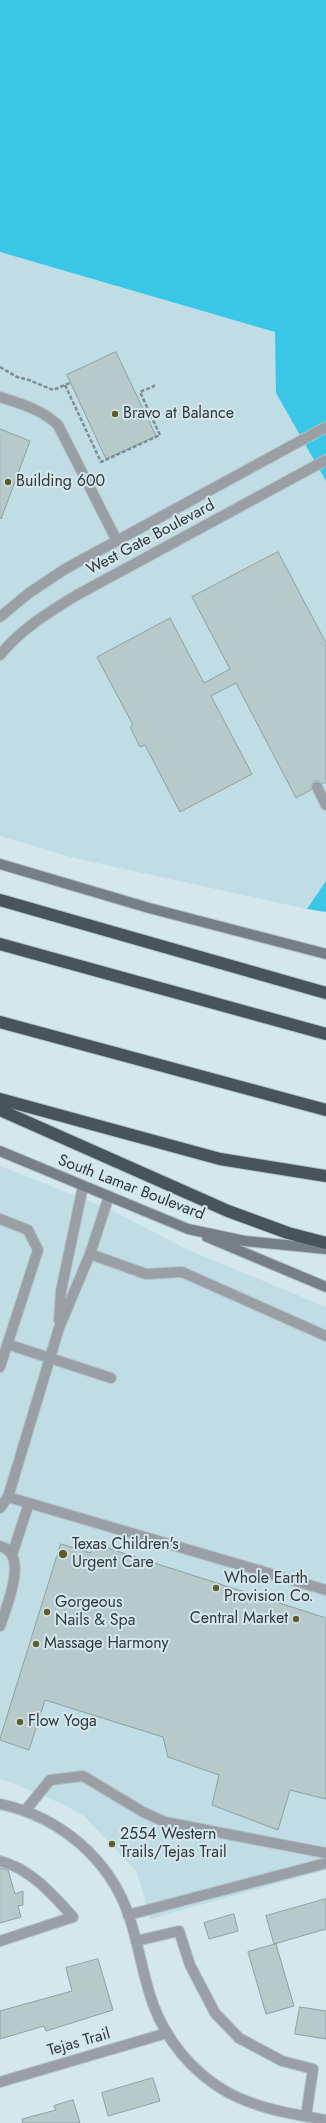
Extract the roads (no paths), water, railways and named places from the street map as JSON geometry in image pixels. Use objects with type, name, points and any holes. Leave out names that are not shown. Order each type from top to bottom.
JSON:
[{"type":"highway","points":[[0,900],[326,993]]},
{"type":"highway","points":[[0,944],[326,1034]]},
{"type":"highway","points":[[0,1022],[326,1110]]},
{"type":"highway","points":[[0,1099],[220,1158],[326,1176]]},
{"type":"highway","points":[[0,1110],[228,1211],[288,1233],[326,1243]]},
{"type":"main road","points":[[0,864],[149,908],[326,954]]},
{"type":"main road","name":"South Lamar Boulevard","points":[[0,1151],[188,1229],[245,1241],[326,1250]]},
{"type":"main road","points":[[188,1229],[326,1287]]},
{"type":"street","points":[[0,397],[34,407],[58,425],[117,541]]},
{"type":"street","name":"West Gate Boulevard","points":[[0,617],[29,593],[65,569],[326,427]]},
{"type":"street","name":"West Gate Boulevard","points":[[0,655],[8,645],[42,616],[77,595],[326,460]]},
{"type":"street","points":[[317,787],[326,805]]},
{"type":"street","points":[[59,1328],[61,1291],[82,1186]]},
{"type":"street","points":[[0,1508],[8,1497],[59,1328],[90,1254],[109,1196]]},
{"type":"street","points":[[0,1219],[28,1230],[38,1250],[0,1367]]},
{"type":"street","points":[[90,1254],[146,1274],[182,1272],[326,1336]]},
{"type":"street","points":[[7,1344],[111,1378]]},
{"type":"street","points":[[8,1497],[326,1590]]},
{"type":"street","points":[[0,1626],[15,1578],[15,1566],[12,1555],[29,1503]]},
{"type":"street","points":[[0,1546],[12,1555]]},
{"type":"street","points":[[25,1811],[50,1780],[83,1776],[143,1812],[165,1822],[326,1853]]},
{"type":"street","points":[[0,1804],[25,1811],[59,1828],[96,1859],[118,1892],[128,1915],[152,2003],[167,2033],[190,2064],[226,2092],[248,2102],[270,2110],[322,2120]]},
{"type":"street","points":[[0,1861],[15,1864],[48,1890],[73,1917],[0,1941]]},
{"type":"street","points":[[128,1915],[326,1863]]},
{"type":"street","points":[[136,1941],[179,1931],[190,1966],[215,2013],[240,2038],[282,2061],[312,2068],[306,2116]]},
{"type":"street","name":"Tejas Trail","points":[[0,2082],[167,2033]]},
{"type":"place","name":"Bravo at Balance","points":[[115,414]]},
{"type":"place","name":"Building 600","points":[[8,482]]},
{"type":"place","name":"Texas Children's Urgent Care","points":[[63,1554]]},
{"type":"place","name":"Whole Earth Provision Co.","points":[[216,1588]]},
{"type":"place","name":"Gorgeous Nails & Spa","points":[[47,1612]]},
{"type":"place","name":"Central Market","points":[[296,1619]]},
{"type":"place","name":"Massage Harmony","points":[[36,1644]]},
{"type":"place","name":"Flow Yoga","points":[[20,1722]]},
{"type":"place","name":"2554 Western Trails/Tejas Trail","points":[[112,1844]]}]
